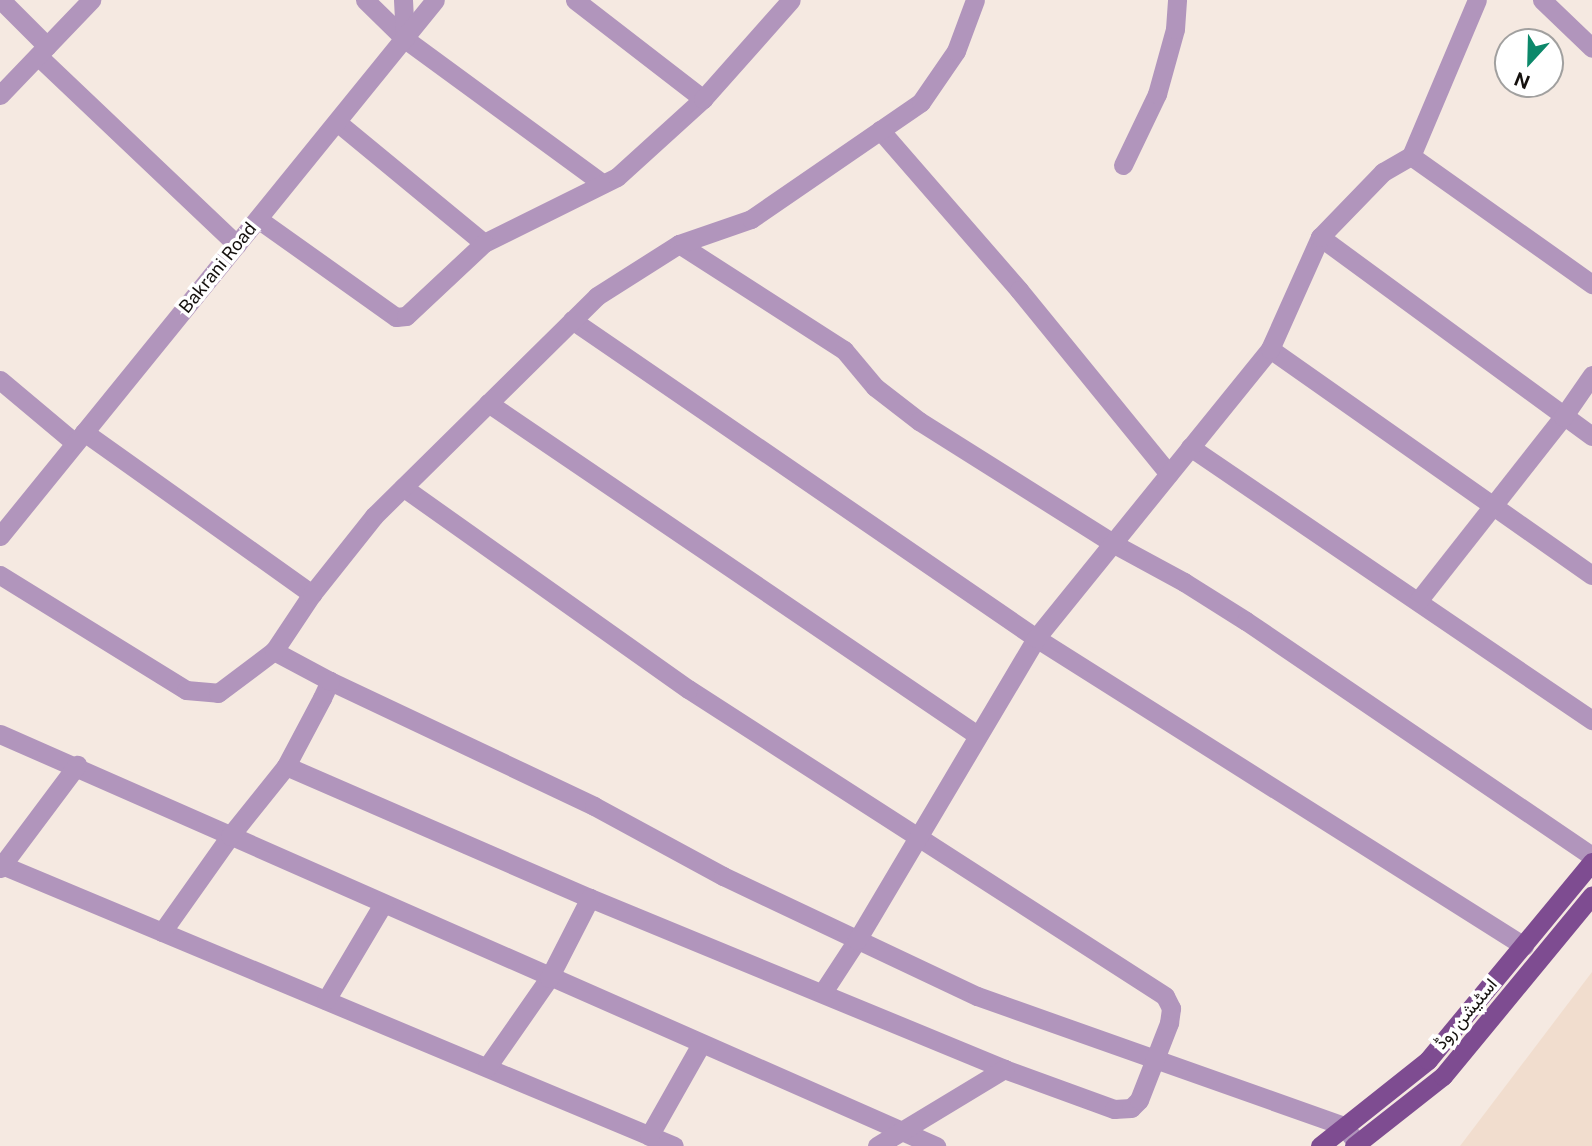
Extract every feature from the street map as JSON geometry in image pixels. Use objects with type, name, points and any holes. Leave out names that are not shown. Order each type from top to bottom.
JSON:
[{"type":"main road","name":"اسٹیشن روڈ","points":[[1320,1146],[1428,1060],[1592,862]]},
{"type":"main road","name":"اسٹیشن روڈ","points":[[1355,1145],[1443,1076],[1592,895]]},
{"type":"street","points":[[1,0],[42,51],[237,245]]},
{"type":"street","points":[[0,96],[91,0]]},
{"type":"street","points":[[365,0],[405,39],[603,184]]},
{"type":"street","points":[[403,0],[405,39]]},
{"type":"street","name":"Bakrani Road","points":[[0,536],[435,0]]},
{"type":"street","points":[[575,0],[703,99]]},
{"type":"street","points":[[258,219],[396,317],[406,316],[484,243],[617,177],[703,99],[791,0]]},
{"type":"street","points":[[0,575],[186,690],[218,693],[274,651],[312,594],[374,516],[597,296],[679,244],[751,219],[920,102],[956,51],[975,0]]},
{"type":"street","points":[[1122,164],[1157,94],[1175,29],[1177,0]]},
{"type":"street","points":[[823,992],[858,940],[1036,638],[1269,349],[1320,237],[1383,172],[1410,156],[1477,0]]},
{"type":"street","points":[[1542,0],[1592,48]]},
{"type":"street","points":[[337,122],[484,243]]},
{"type":"street","points":[[880,130],[1019,290],[1169,474]]},
{"type":"street","points":[[1410,156],[1592,284]]},
{"type":"street","points":[[1320,237],[1592,436]]},
{"type":"street","points":[[679,244],[844,350],[875,387],[919,421],[1114,544],[1184,582],[1246,621],[1592,856]]},
{"type":"street","points":[[572,320],[1036,638],[1524,946]]},
{"type":"street","points":[[1269,349],[1592,575]]},
{"type":"street","points":[[1418,601],[1563,417],[1592,375]]},
{"type":"street","points":[[0,380],[80,438],[312,594]]},
{"type":"street","points":[[488,403],[977,735]]},
{"type":"street","points":[[1190,447],[1592,720]]},
{"type":"street","points":[[286,766],[590,898],[1004,1069],[1114,1109],[1131,1108],[1139,1100],[1171,1008],[1165,996],[654,666],[403,487]]},
{"type":"street","points":[[274,651],[330,681],[594,806],[723,876],[977,996],[1155,1056],[1344,1126],[1355,1145]]},
{"type":"street","points":[[162,932],[230,836],[286,766],[330,681]]},
{"type":"street","points":[[0,734],[77,765],[549,978],[936,1146]]},
{"type":"street","points":[[77,765],[1,866],[674,1146]]},
{"type":"street","points":[[487,1067],[549,978],[590,898]]},
{"type":"street","points":[[326,1000],[383,904]]},
{"type":"street","points":[[649,1136],[701,1044]]},
{"type":"street","points":[[877,1146],[1004,1069]]},
{"type":"shaded area","points":[[1592,972],[1592,1146],[1460,1146]]}]
